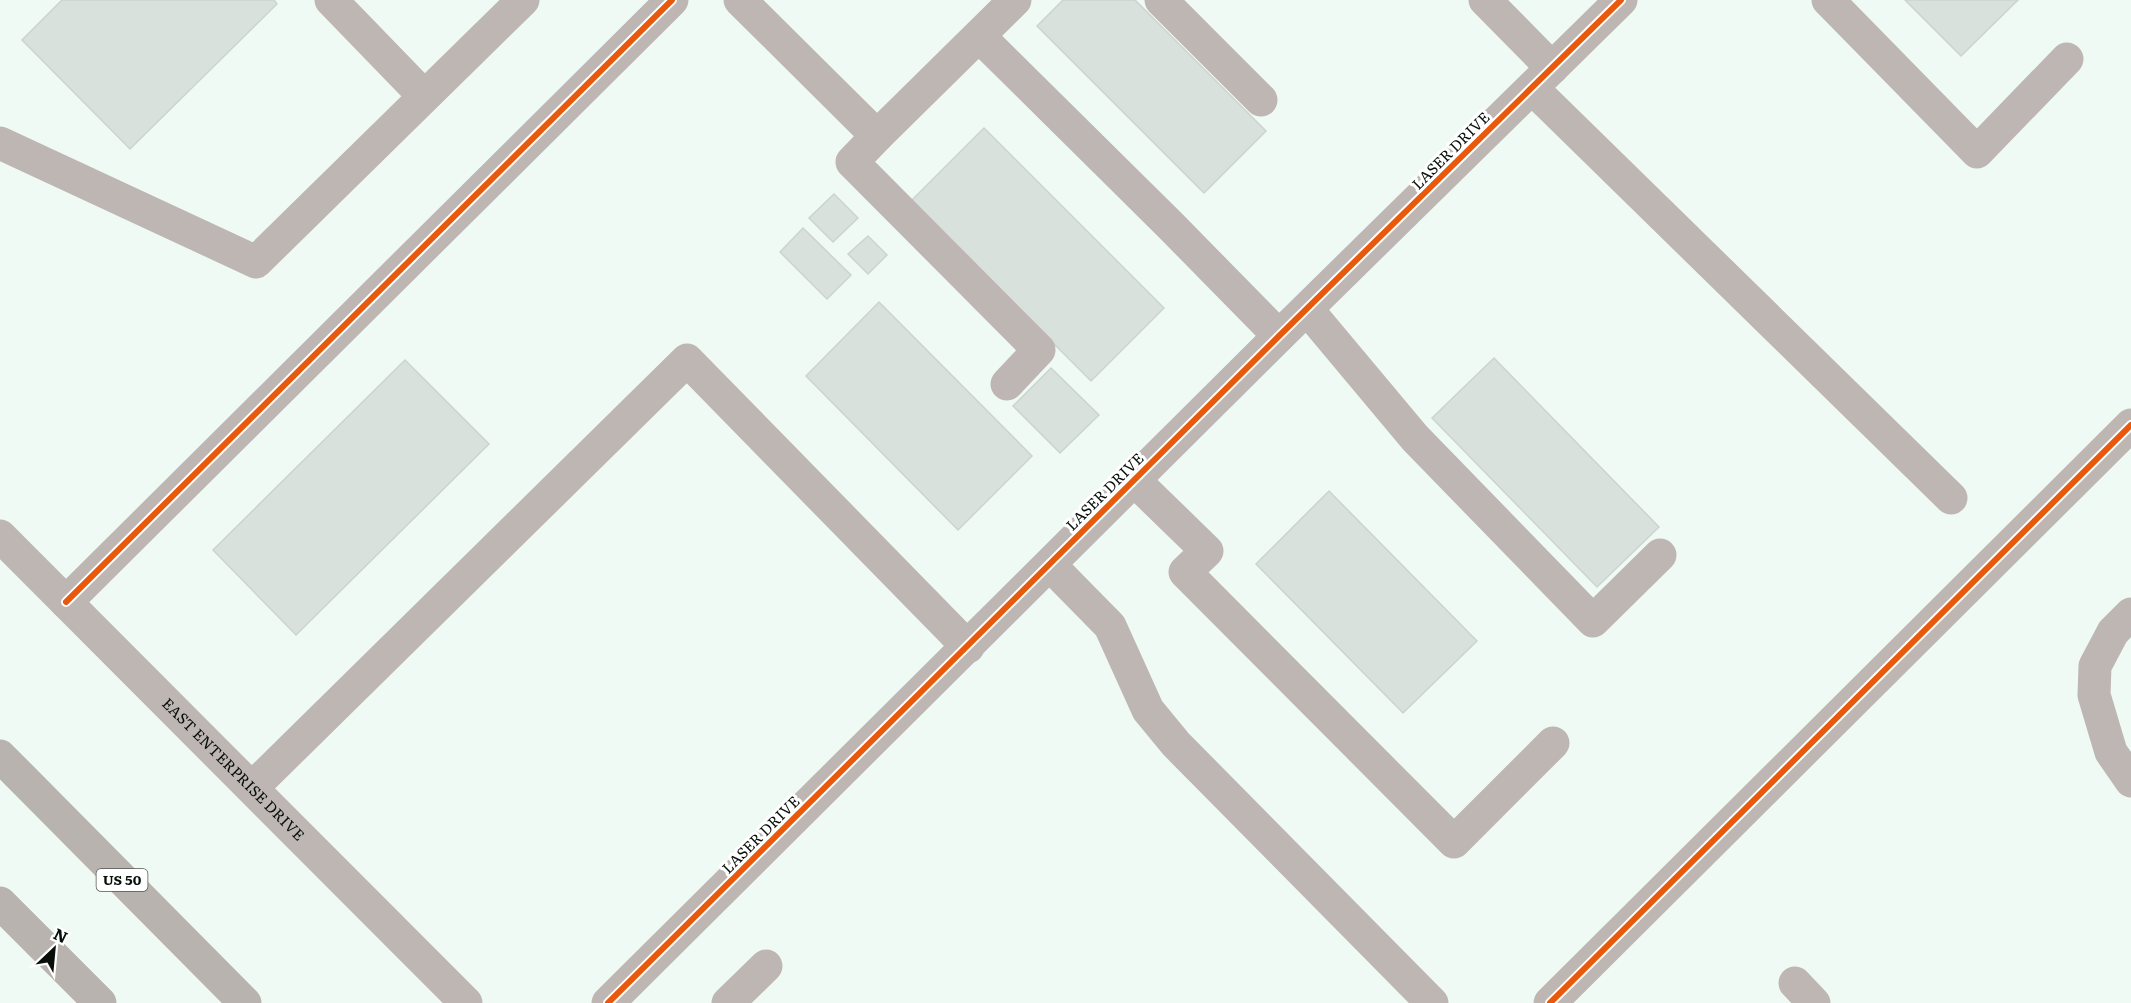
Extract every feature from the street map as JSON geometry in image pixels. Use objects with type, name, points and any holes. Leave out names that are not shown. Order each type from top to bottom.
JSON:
[{"type":"highway","name":"US 50","points":[[0,756],[245,1003]]},
{"type":"highway","points":[[0,903],[99,1003]]},
{"type":"street","points":[[331,0],[424,96]]},
{"type":"street","points":[[0,143],[256,262],[523,0]]},
{"type":"street","points":[[66,602],[672,0]]},
{"type":"street","points":[[740,0],[877,136]]},
{"type":"street","points":[[1007,384],[1040,350],[852,162],[1015,0]]},
{"type":"street","points":[[1161,0],[1261,100]]},
{"type":"street","points":[[1485,0],[1542,78],[1951,498]]},
{"type":"street","name":"LASER DRIVE","points":[[608,1003],[1279,336],[1621,0]]},
{"type":"street","points":[[1828,0],[1977,152],[2067,59]]},
{"type":"street","points":[[979,36],[1279,336]]},
{"type":"street","points":[[1307,309],[1414,438],[1593,621],[1660,555]]},
{"type":"street","points":[[252,788],[687,360],[968,647]]},
{"type":"street","points":[[1550,1003],[2131,425]]},
{"type":"street","points":[[1134,480],[1207,551],[1185,572],[1454,842],[1553,743]]},
{"type":"street","name":"EAST ENTERPRISE DRIVE","points":[[0,536],[466,1003]]},
{"type":"street","points":[[1050,565],[1110,626],[1148,710],[1176,744],[1432,1003]]},
{"type":"street","points":[[2131,614],[2113,632],[2095,666],[2094,695],[2111,752],[2131,781]]},
{"type":"street","points":[[728,1003],[766,966]]},
{"type":"building","points":[[62,0],[274,0],[277,4],[130,149],[22,40]]},
{"type":"building","points":[[1063,0],[1135,0],[1266,131],[1204,193],[1037,26]]},
{"type":"building","points":[[1905,0],[2018,0],[1961,56]]},
{"type":"building","points":[[984,128],[1164,308],[1091,381],[911,201]]},
{"type":"building","points":[[834,194],[858,218],[833,242],[809,218]]},
{"type":"building","points":[[803,228],[851,275],[827,299],[780,252]]},
{"type":"building","points":[[868,236],[887,255],[868,274],[848,254]]},
{"type":"building","points":[[879,302],[1032,456],[958,530],[806,376]]},
{"type":"building","points":[[1494,358],[1659,527],[1597,587],[1432,418]]},
{"type":"building","points":[[405,360],[489,444],[296,635],[213,550]]},
{"type":"building","points":[[1051,368],[1099,415],[1060,453],[1013,406]]},
{"type":"building","points":[[1329,491],[1477,641],[1403,713],[1256,564]]},
{"type":"cycle path","points":[[66,602],[672,0]]},
{"type":"cycle path","points":[[608,1003],[1279,336],[1621,0]]},
{"type":"cycle path","points":[[1550,1003],[2131,425]]}]
